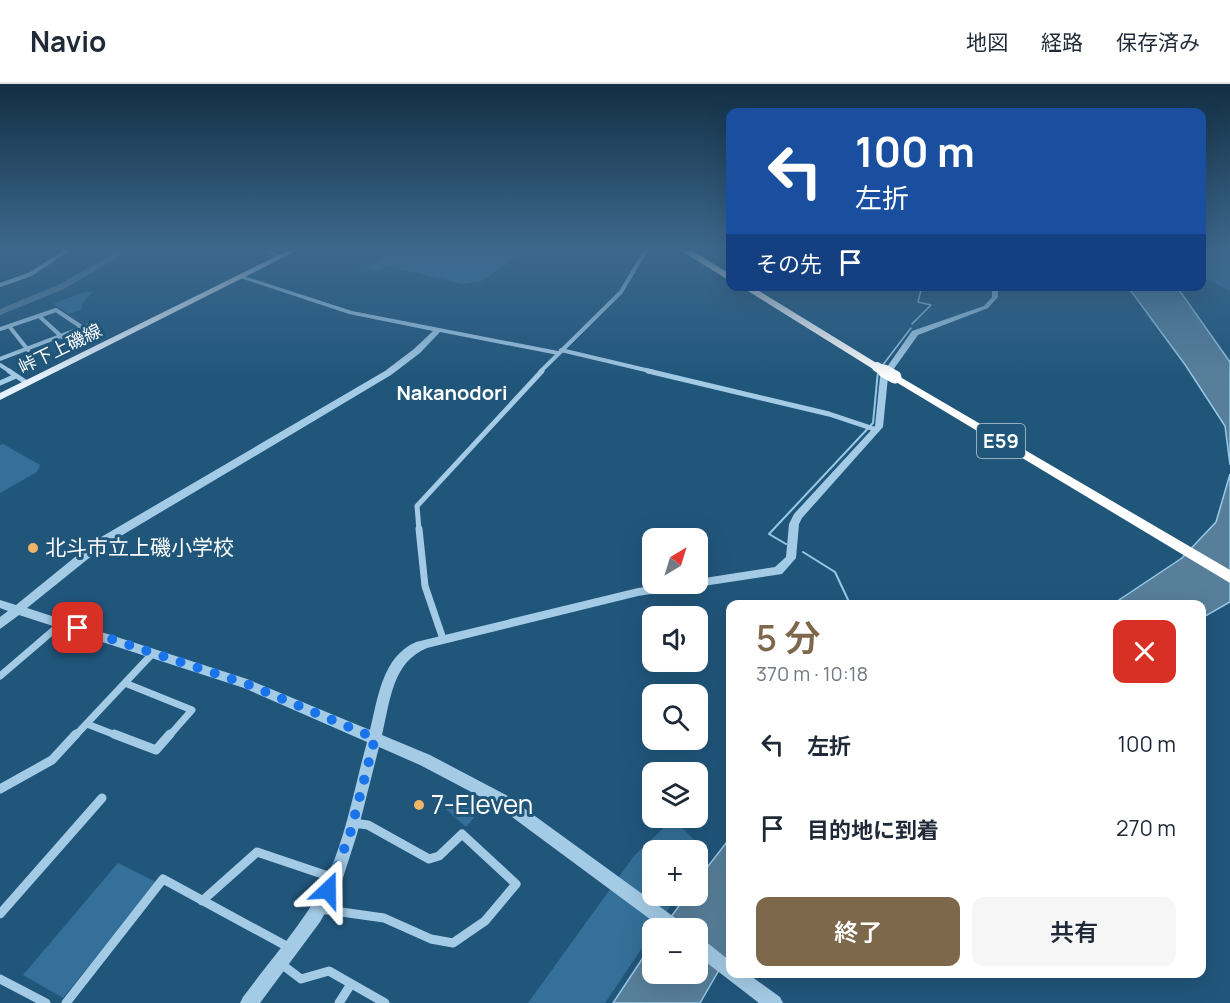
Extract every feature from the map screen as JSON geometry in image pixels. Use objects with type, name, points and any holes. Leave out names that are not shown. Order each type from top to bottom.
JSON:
[{"type":"highway","name":"E59","points":[[755,293],[1107,505],[1230,576]]},
{"type":"highway","name":"E59","points":[[763,293],[835,341]]},
{"type":"main road","name":"峠下上磯線","points":[[0,397],[210,293]]},
{"type":"street","points":[[290,293],[351,313],[559,352],[778,401],[873,427]]},
{"type":"street","points":[[443,639],[426,586],[417,506],[559,352],[620,293]]},
{"type":"street","points":[[249,1003],[319,908],[334,878],[352,823],[390,677],[396,663],[414,647],[638,592],[778,571],[791,558],[794,524],[798,516],[873,427],[881,422],[884,377],[915,333],[986,307],[995,297],[995,293]]},
{"type":"street","points":[[0,329],[56,310],[83,328]]},
{"type":"street","points":[[39,316],[62,337]]},
{"type":"street","points":[[0,359],[92,324]]},
{"type":"street","points":[[9,326],[28,350]]},
{"type":"street","points":[[0,624],[100,543],[388,373],[417,351],[438,330]]},
{"type":"street","points":[[0,365],[27,384]]},
{"type":"street","points":[[0,383],[16,376]]},
{"type":"street","points":[[0,604],[247,684],[445,770],[501,800],[661,918]]},
{"type":"street","points":[[0,676],[62,623]]},
{"type":"street","points":[[0,789],[52,760],[153,652]]},
{"type":"street","points":[[87,724],[156,750],[192,710],[125,683]]},
{"type":"street","points":[[0,914],[102,798]]},
{"type":"street","points":[[319,908],[384,918],[431,939],[453,944],[485,921],[516,884],[462,834],[439,856],[429,859],[368,825],[352,823]]},
{"type":"street","points":[[202,901],[257,852],[334,878]]},
{"type":"street","points":[[66,1003],[163,879],[290,949]]},
{"type":"street","points":[[708,954],[726,967]]},
{"type":"street","points":[[279,963],[301,979],[329,971],[385,1003]]},
{"type":"street","points":[[740,978],[774,1003]]},
{"type":"street","points":[[0,979],[46,1003]]},
{"type":"street","points":[[339,1003],[351,984]]},
{"type":"shaded area","points":[[81,293],[92,293],[82,304],[81,310],[69,314],[53,304]]},
{"type":"shaded area","points":[[1132,293],[1181,293],[1230,362],[1230,465],[1225,426],[1186,366]]},
{"type":"shaded area","points":[[3,444],[40,465],[37,472],[0,493],[0,445]]},
{"type":"shaded area","points":[[1230,474],[1230,602],[1206,616],[1206,600],[1119,600],[1182,558],[1216,522]]},
{"type":"shaded area","points":[[463,792],[485,805],[466,827],[446,809]]},
{"type":"shaded area","points":[[664,828],[682,828],[695,840],[651,840]]},
{"type":"shaded area","points":[[726,843],[726,958],[700,1003],[613,1003],[642,959],[642,984],[708,984],[708,918],[670,918],[679,906],[708,906],[708,866]]},
{"type":"shaded area","points":[[642,848],[642,906],[670,906],[662,918],[642,918],[642,948],[605,1003],[528,1003],[634,856]]},
{"type":"shaded area","points":[[118,863],[156,882],[63,998],[23,975]]},
{"type":"waterway","points":[[0,312],[47,293]]},
{"type":"waterway","points":[[912,324],[931,305],[918,302],[920,293]]},
{"type":"waterway","points":[[882,366],[911,328]]},
{"type":"waterway","points":[[786,544],[769,534],[873,423],[878,371]]},
{"type":"waterway","points":[[803,552],[835,572],[848,600]]},
{"type":"place","name":"北斗市立上磯小学校","points":[[33,548]]},
{"type":"place","name":"7-Eleven","points":[[419,805]]},
{"type":"district","name":"Nakanodori","points":[[452,393]]},
{"type":"route","points":[[78,628],[247,684],[375,738],[350,834],[328,890]]}]
